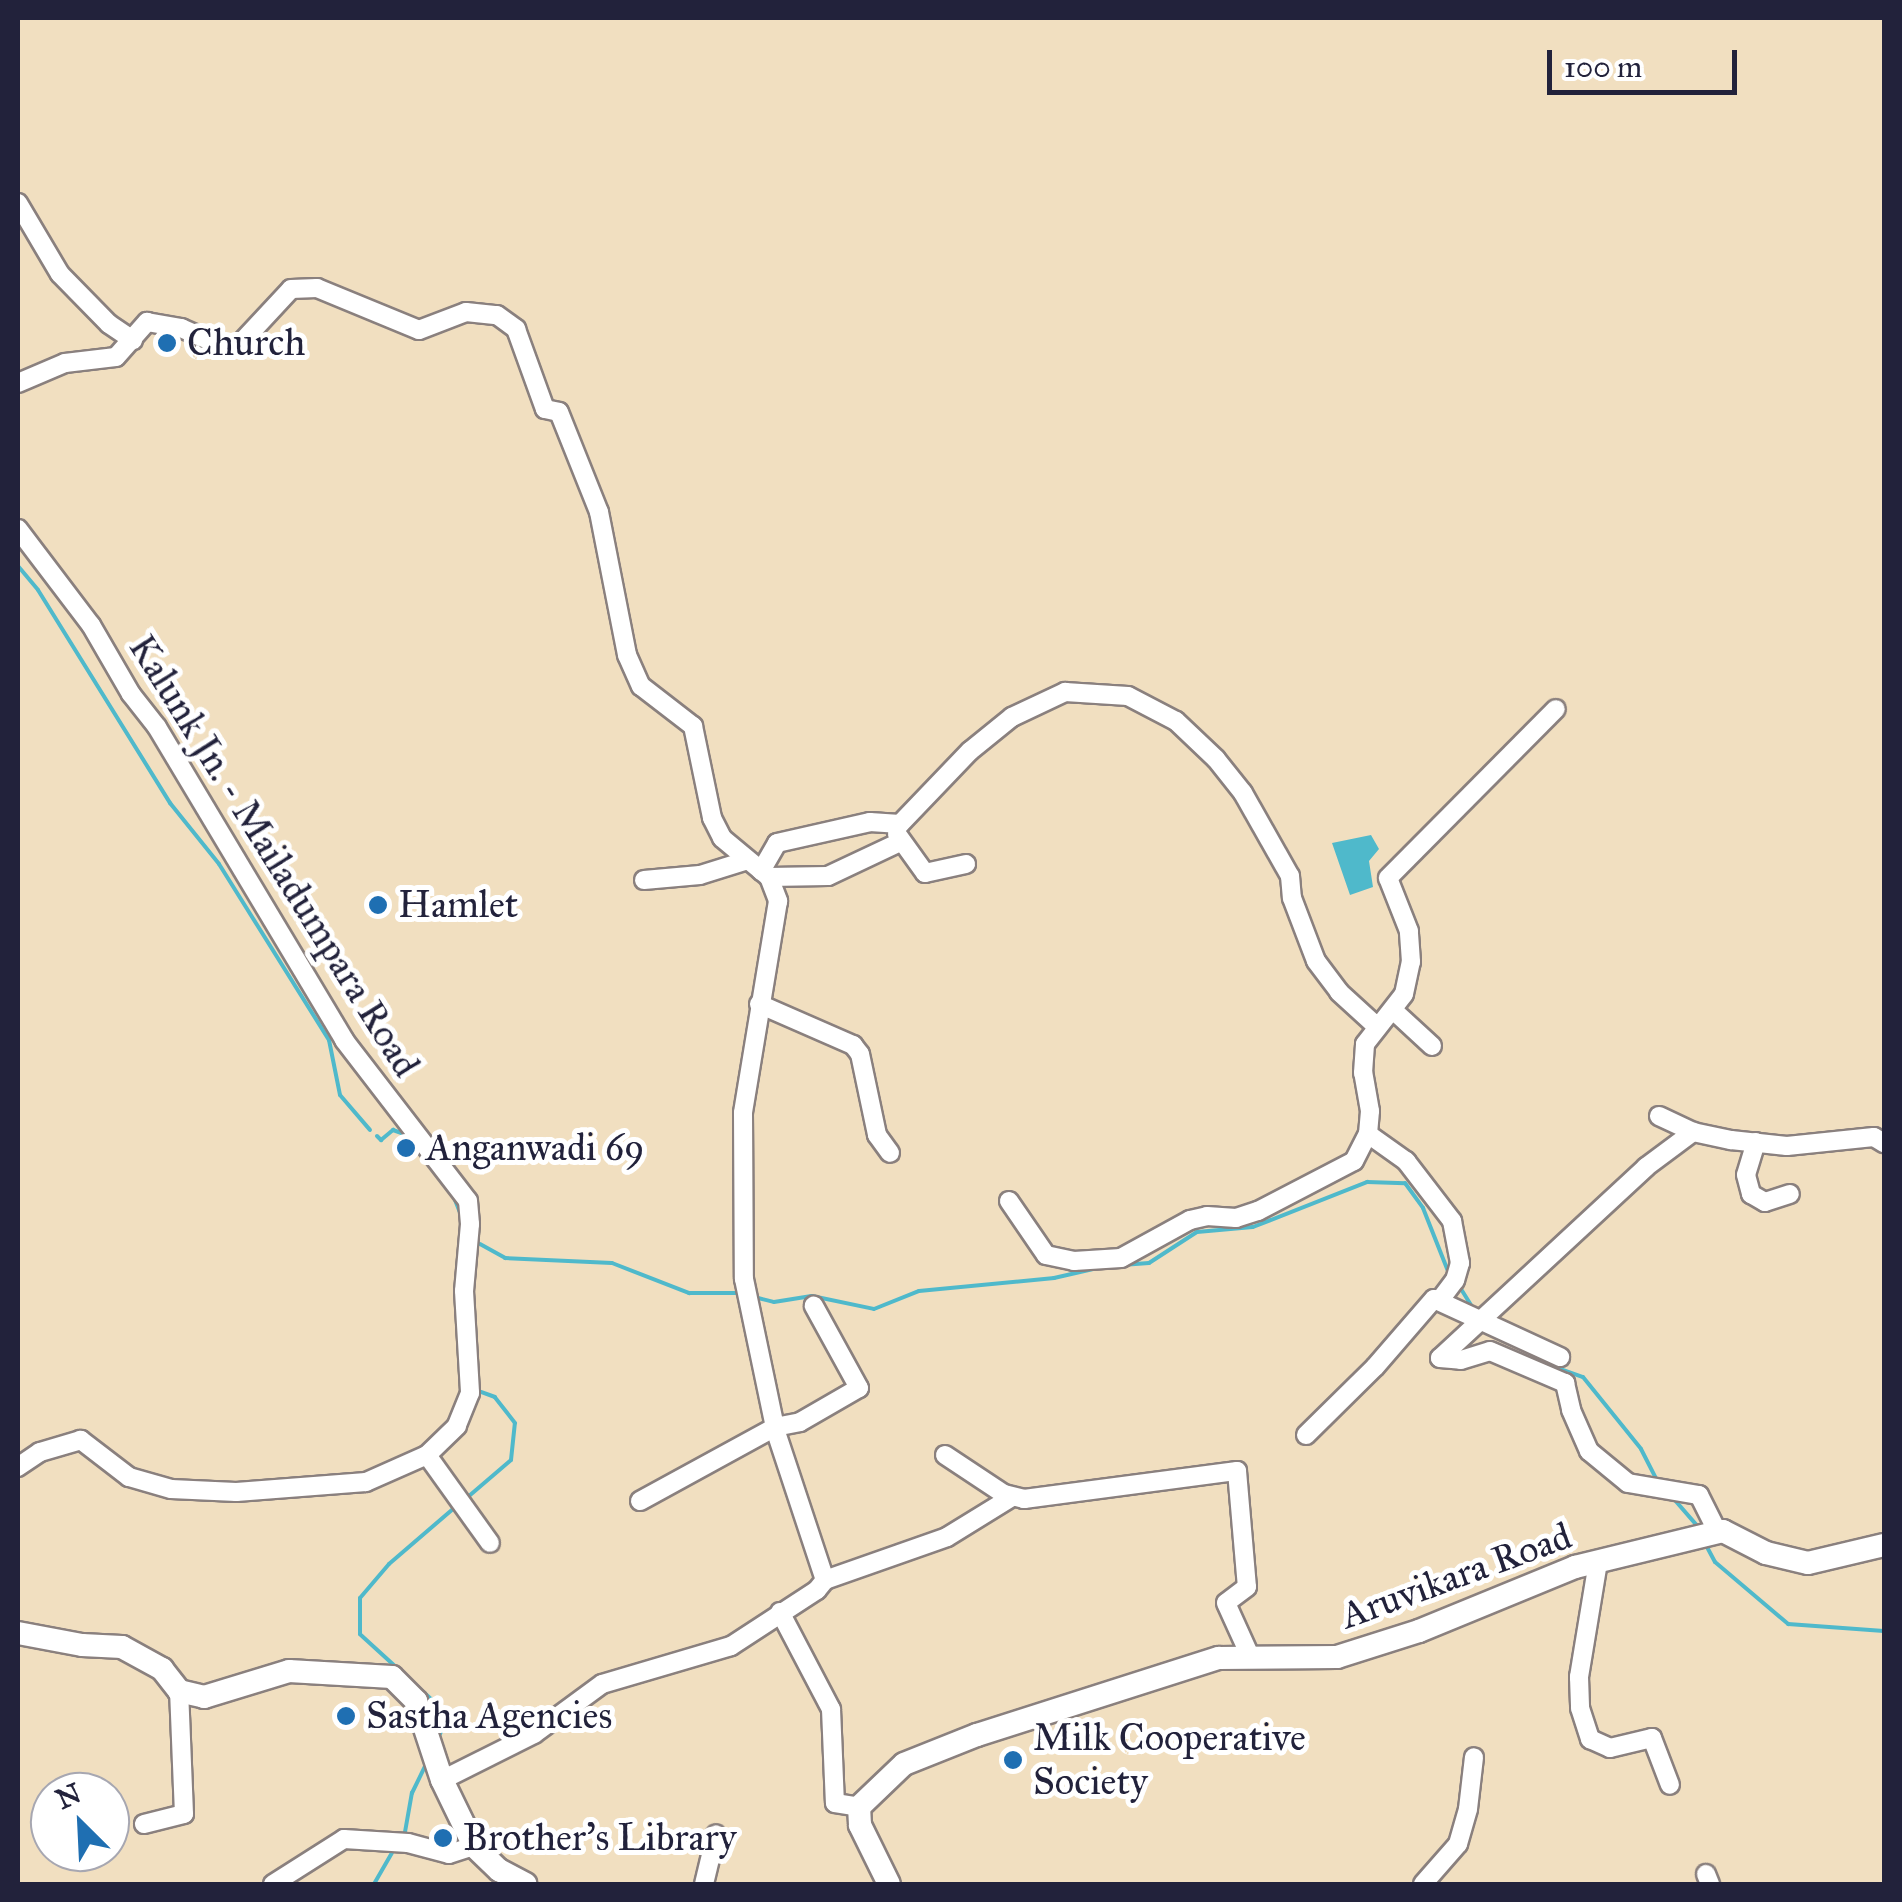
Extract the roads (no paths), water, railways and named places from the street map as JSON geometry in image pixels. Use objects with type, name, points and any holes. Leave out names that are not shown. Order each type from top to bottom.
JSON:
[{"type":"main road","points":[[1718,1533],[1766,1553],[1808,1563],[1884,1544]]},
{"type":"main road","name":"Aruvikara Road","points":[[858,1807],[886,1778],[936,1749],[1219,1658],[1337,1657],[1419,1631],[1598,1562],[1718,1533]]},
{"type":"main road","points":[[18,1632],[82,1646],[122,1646],[162,1668],[179,1691],[204,1697],[289,1670],[392,1676],[416,1701],[442,1780],[474,1846],[499,1870],[525,1884]]},
{"type":"main road","points":[[858,1807],[860,1825],[889,1884]]},
{"type":"street","points":[[18,203],[60,274],[109,324],[133,340]]},
{"type":"street","points":[[18,384],[65,363],[116,357],[151,322],[180,328],[220,346],[239,345],[290,289],[307,288],[419,330],[478,311],[497,315],[516,329],[545,409],[559,412],[599,512],[626,655],[641,686],[693,726],[712,818],[722,838],[758,870],[778,901],[743,1113],[744,1279],[775,1427],[825,1580]]},
{"type":"street","name":"Kalunk Jn. - Mailadumpara Road","points":[[18,529],[92,625],[131,694],[216,820],[344,1040],[468,1201],[464,1291],[470,1393],[457,1426],[426,1454]]},
{"type":"street","points":[[644,880],[758,870],[828,876],[900,833],[918,800],[1012,718],[1064,692],[1128,696],[1176,721],[1225,770],[1290,876],[1292,898],[1316,961],[1340,992],[1373,1023],[1386,1017]]},
{"type":"street","points":[[1009,1201],[1046,1255],[1074,1261],[1121,1258],[1190,1220],[1207,1216],[1236,1218],[1354,1161],[1368,1134],[1370,1110],[1364,1052],[1367,1037],[1404,994],[1411,962],[1408,931],[1388,878],[1556,709]]},
{"type":"street","points":[[758,870],[777,843],[870,822],[900,833],[925,874],[966,864]]},
{"type":"street","points":[[759,1004],[854,1046],[860,1054],[877,1135],[890,1153]]},
{"type":"street","points":[[1386,1017],[1432,1046]]},
{"type":"street","points":[[1659,1116],[1693,1132],[1786,1146],[1874,1137],[1884,1143]]},
{"type":"street","points":[[1693,1132],[1646,1167],[1440,1358],[1462,1360],[1490,1351],[1565,1383],[1571,1410],[1589,1451],[1628,1483],[1698,1495],[1718,1533]]},
{"type":"street","points":[[1368,1134],[1406,1161],[1452,1221],[1460,1262],[1455,1280],[1440,1300]]},
{"type":"street","points":[[1756,1142],[1746,1175],[1751,1194],[1765,1202],[1790,1194]]},
{"type":"street","points":[[1306,1435],[1375,1367],[1431,1301],[1440,1300],[1560,1357]]},
{"type":"street","points":[[640,1502],[775,1427],[800,1422],[860,1388],[814,1306]]},
{"type":"street","points":[[18,1467],[40,1452],[81,1440],[129,1477],[172,1489],[236,1492],[366,1482],[426,1454],[490,1543]]},
{"type":"street","points":[[945,1455],[1012,1498]]},
{"type":"street","points":[[442,1780],[534,1734],[602,1684],[723,1650],[818,1590],[825,1580],[947,1537],[1012,1498],[1237,1471],[1247,1586],[1226,1603],[1251,1658]]},
{"type":"street","points":[[1598,1562],[1578,1677],[1585,1724],[1590,1739],[1610,1748],[1652,1738],[1670,1784]]},
{"type":"street","points":[[780,1612],[831,1709],[835,1802],[840,1807],[858,1807]]},
{"type":"street","points":[[144,1824],[184,1814],[179,1691]]},
{"type":"street","points":[[1422,1884],[1458,1844],[1468,1809],[1474,1758]]},
{"type":"street","points":[[704,1884],[716,1834]]},
{"type":"street","points":[[274,1884],[344,1839],[408,1843],[449,1854],[474,1846]]},
{"type":"water","points":[[1371,835],[1379,849],[1369,861],[1373,887],[1350,895],[1332,843]]},
{"type":"waterway","points":[[18,566],[38,590],[170,803],[219,864],[329,1040],[340,1095],[370,1130]]},
{"type":"waterway","points":[[377,1136],[381,1140],[393,1130],[407,1135]]},
{"type":"waterway","points":[[415,1146],[453,1195],[460,1212]]},
{"type":"waterway","points":[[1122,1265],[1149,1263],[1197,1232],[1253,1227],[1367,1182],[1405,1183],[1423,1208],[1448,1271]]},
{"type":"waterway","points":[[480,1244],[505,1258],[612,1263],[689,1293],[736,1293]]},
{"type":"waterway","points":[[758,1298],[774,1302],[812,1296],[874,1309],[919,1291],[1054,1278],[1102,1267]]},
{"type":"waterway","points":[[1461,1289],[1474,1310]]},
{"type":"waterway","points":[[1518,1354],[1583,1377],[1641,1449],[1657,1480]]},
{"type":"waterway","points":[[469,1496],[511,1460],[515,1423],[495,1397],[481,1392]]},
{"type":"waterway","points":[[189,1498],[244,1500]]},
{"type":"waterway","points":[[1673,1498],[1697,1526]]},
{"type":"waterway","points":[[439,1736],[445,1723],[442,1709],[360,1634],[360,1598],[389,1564],[453,1509]]},
{"type":"waterway","points":[[1707,1547],[1715,1562],[1788,1624],[1884,1631]]},
{"type":"waterway","points":[[405,1832],[412,1793],[427,1762]]},
{"type":"waterway","points":[[374,1884],[392,1853]]},
{"type":"place","name":"Church","points":[[167,343]]},
{"type":"place","name":"Hamlet","points":[[378,905]]},
{"type":"place","name":"Anganwadi 69","points":[[406,1148]]},
{"type":"place","name":"Sastha Agencies","points":[[346,1716]]},
{"type":"place","name":"Milk Cooperative Society","points":[[1013,1760]]},
{"type":"place","name":"Brother's Library","points":[[443,1838]]}]
